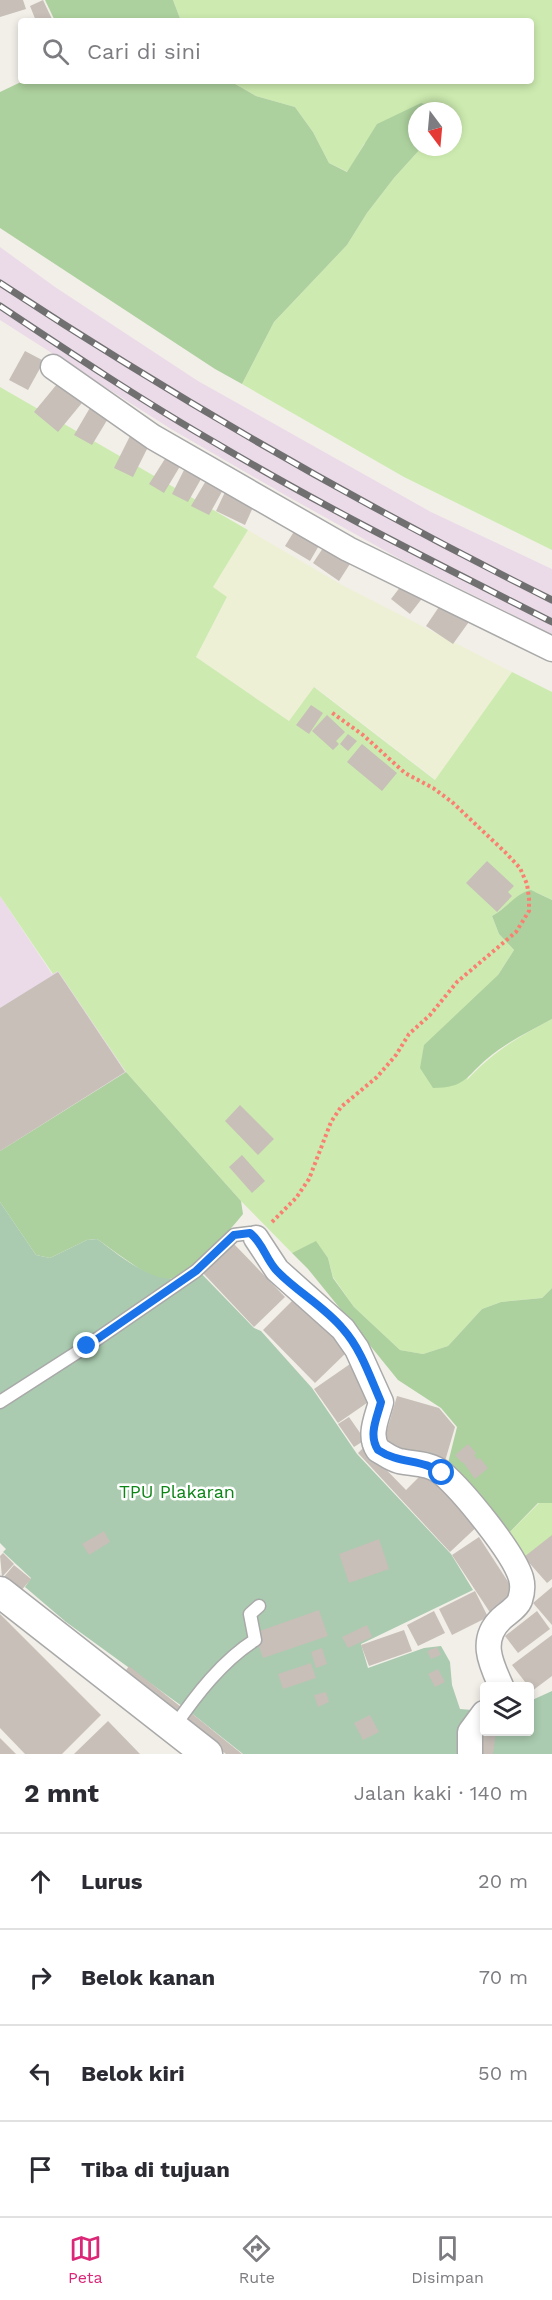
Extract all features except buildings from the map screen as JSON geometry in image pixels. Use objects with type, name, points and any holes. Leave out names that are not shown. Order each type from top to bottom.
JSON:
[{"type":"street","points":[[53,367],[153,437],[348,549],[552,649]]},
{"type":"street","points":[[256,1238],[277,1270],[328,1314],[343,1329],[357,1349],[381,1402],[373,1437],[378,1450],[397,1460],[428,1465],[442,1473],[485,1520],[516,1565],[523,1587],[519,1603],[496,1624],[489,1647],[488,1659],[499,1682]]},
{"type":"street","points":[[0,1592],[207,1754]]},
{"type":"street","points":[[471,1754],[470,1732],[480,1718]]},
{"type":"lane","points":[[0,1402],[196,1271],[234,1235],[250,1233],[256,1238]]},
{"type":"lane","points":[[174,1727],[194,1698],[240,1649],[255,1640],[250,1614],[259,1606]]},
{"type":"path","points":[[256,1238],[296,1198],[309,1179],[331,1122],[341,1107],[377,1077],[396,1055],[409,1034],[430,1015],[457,982],[516,932],[529,911],[527,884],[520,868],[505,852],[452,802],[433,788],[405,773],[363,735],[331,712]]},
{"type":"shaded area","points":[[0,247],[55,287],[198,381],[431,512],[552,569],[552,634],[400,559],[285,495],[171,429],[0,320]]},
{"type":"shaded area","points":[[0,896],[52,974],[58,970],[126,1072],[0,1151]]},
{"type":"green space","points":[[45,0],[173,0],[180,18],[54,18]]},
{"type":"green space","points":[[173,0],[552,0],[552,550],[404,477],[242,384],[274,322],[347,245],[367,213],[414,156],[462,156],[462,102],[408,102],[408,112],[364,144],[348,172],[329,163],[313,132],[295,107],[256,96],[235,84],[534,84],[534,18],[180,18]]},
{"type":"green space","points":[[18,83],[235,84],[256,96],[295,107],[313,132],[329,163],[347,172],[377,124],[408,109],[408,156],[414,156],[367,213],[347,245],[274,322],[242,384],[215,369],[0,228],[0,92]]},
{"type":"green space","points":[[0,387],[248,530],[213,587],[227,597],[196,657],[289,721],[314,687],[435,780],[512,672],[552,692],[552,900],[529,891],[492,916],[499,934],[514,950],[498,975],[467,1080],[507,1045],[552,1019],[552,1288],[542,1298],[501,1302],[482,1309],[448,1346],[423,1354],[400,1350],[354,1307],[333,1277],[328,1258],[316,1242],[292,1253],[241,1201],[126,1072],[58,971],[53,974],[0,896]]},
{"type":"green space","points":[[248,530],[342,585],[512,672],[436,780],[315,687],[289,721],[196,657],[227,598],[212,587]]},
{"type":"green space","points":[[531,890],[552,900],[552,1019],[503,1047],[465,1080],[452,1086],[433,1088],[420,1068],[424,1045],[498,975],[514,950],[499,934],[492,916],[521,894]]},
{"type":"green space","points":[[126,1072],[241,1201],[243,1214],[217,1244],[194,1265],[171,1278],[154,1277],[97,1239],[87,1240],[50,1258],[36,1255],[0,1202],[0,1151]]},
{"type":"green space","name":"TPU Plakaran","points":[[0,1202],[36,1255],[50,1258],[87,1240],[97,1239],[124,1259],[158,1277],[178,1277],[194,1266],[254,1328],[261,1331],[312,1388],[357,1454],[451,1554],[473,1590],[361,1644],[368,1668],[424,1648],[441,1646],[450,1662],[452,1685],[460,1709],[480,1711],[480,1736],[534,1736],[534,1699],[552,1691],[552,1754],[243,1754],[190,1712],[66,1622],[25,1587],[31,1578],[3,1552],[6,1549],[0,1543]]},
{"type":"green space","points":[[316,1241],[328,1258],[333,1278],[354,1307],[400,1350],[423,1354],[448,1346],[482,1309],[501,1302],[542,1298],[552,1288],[552,1503],[538,1503],[504,1538],[446,1471],[457,1427],[441,1408],[398,1380],[308,1269],[292,1253]]},
{"type":"green space","points":[[539,1503],[552,1503],[552,1539],[522,1559],[504,1538]]},
{"type":"railway","points":[[0,283],[134,369],[271,450],[410,527],[552,600]]},
{"type":"railway","points":[[0,306],[136,395],[260,469],[552,622]]},
{"type":"route","points":[[87,1346],[196,1271],[234,1235],[250,1233],[256,1238],[277,1270],[328,1314],[343,1329],[357,1349],[381,1402],[373,1437],[378,1450],[397,1460],[428,1465],[442,1473]]}]
